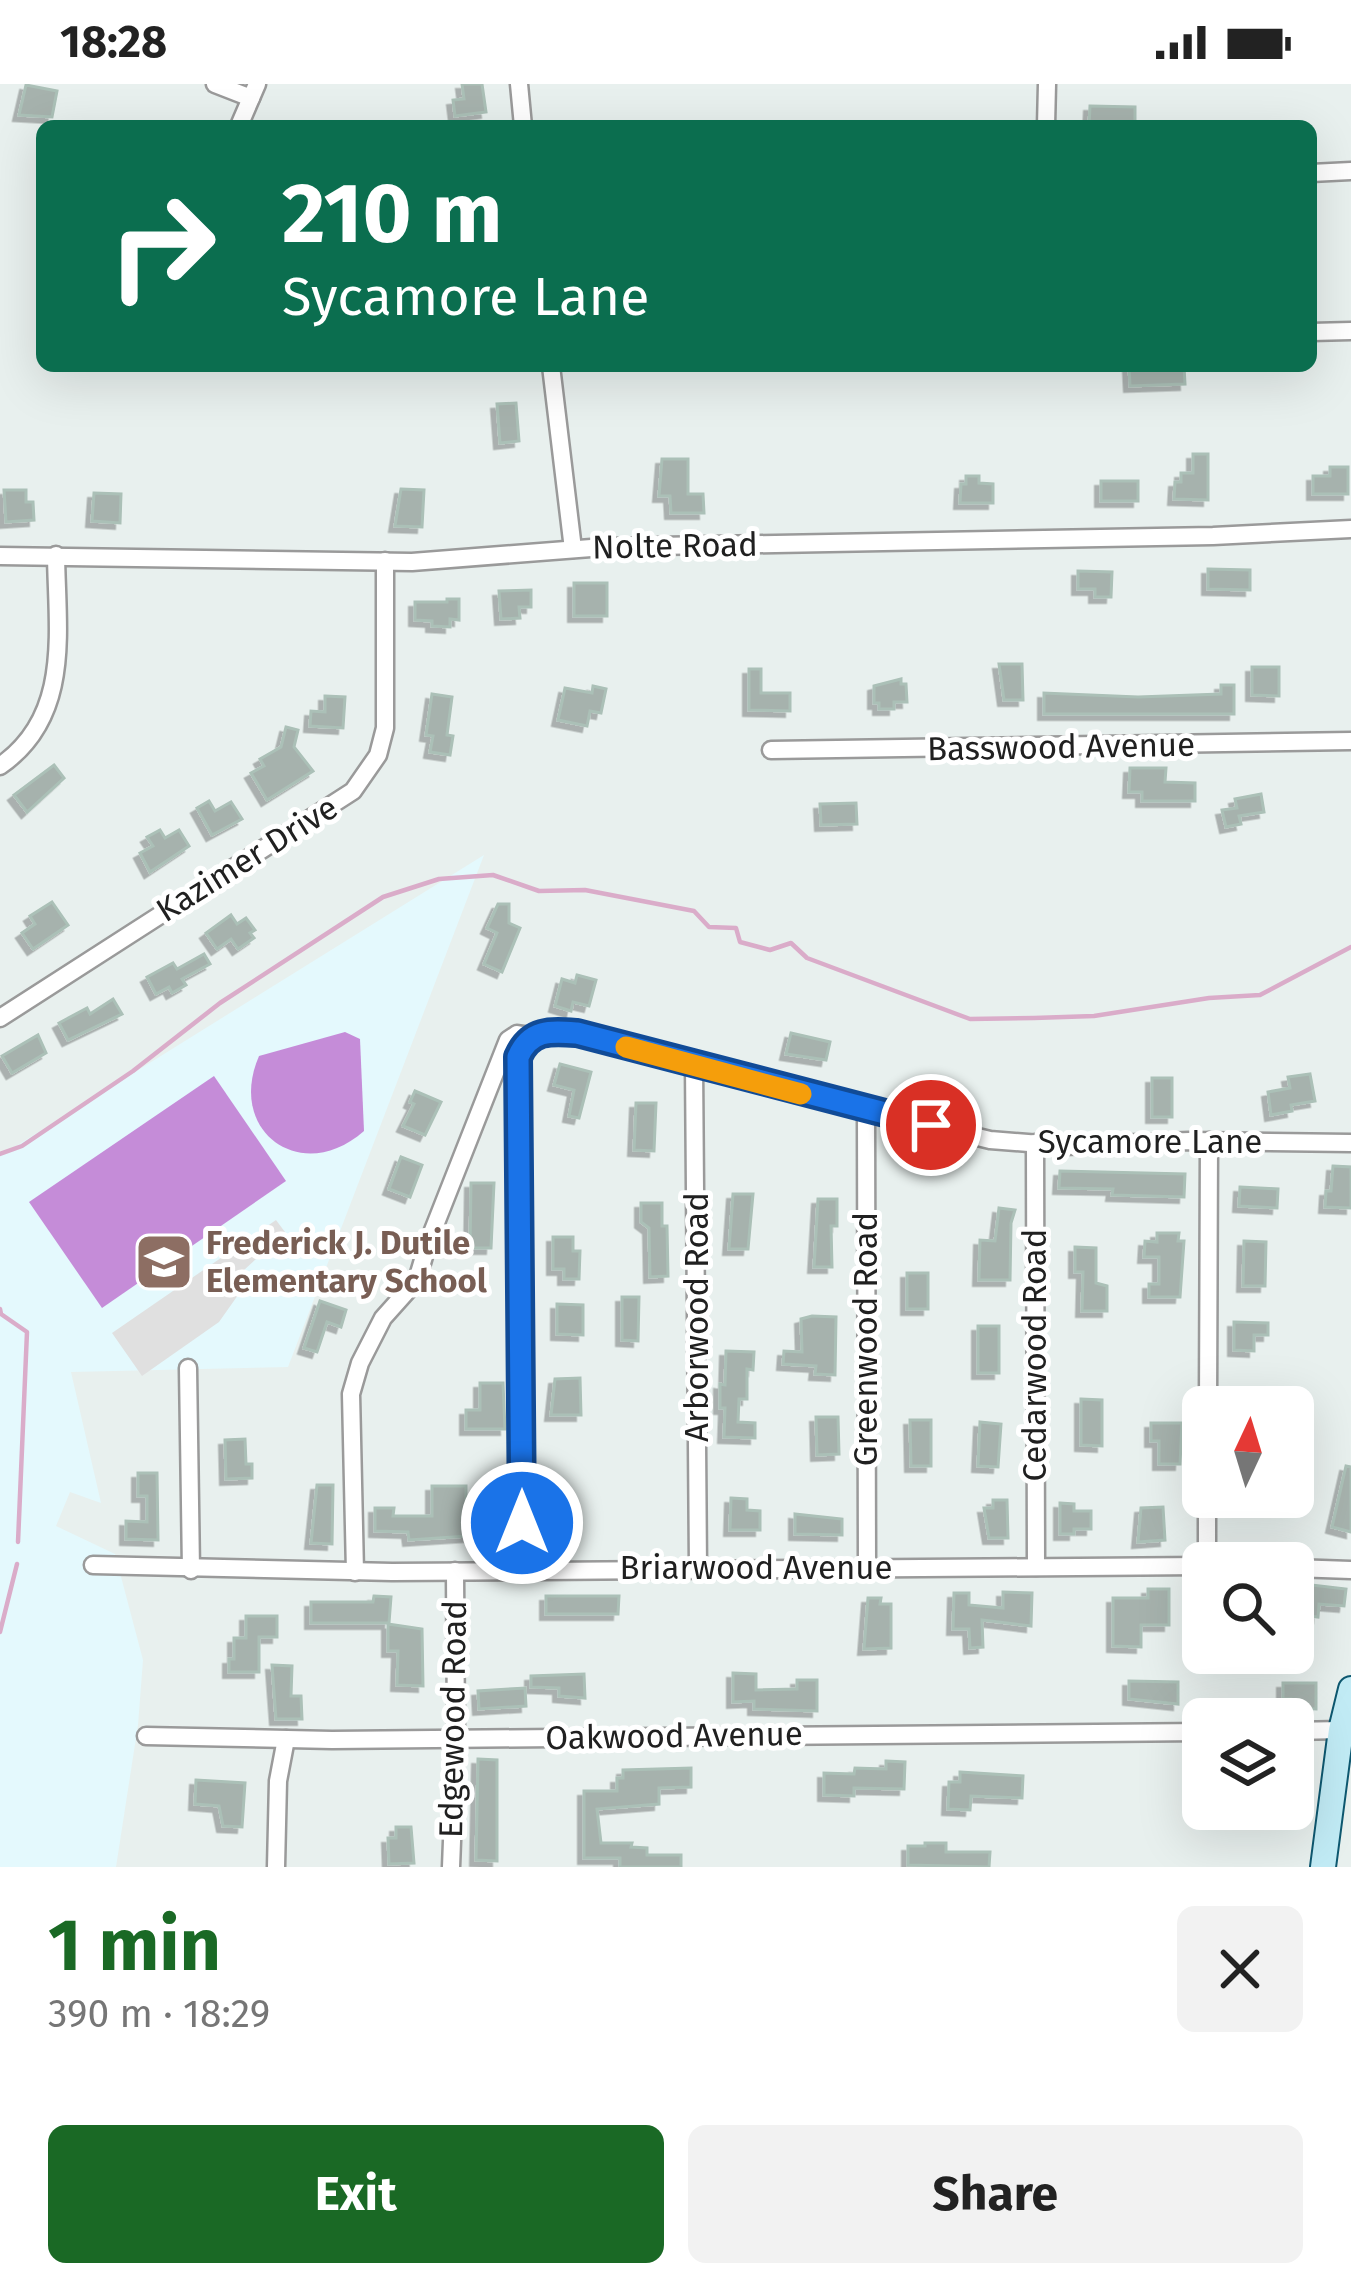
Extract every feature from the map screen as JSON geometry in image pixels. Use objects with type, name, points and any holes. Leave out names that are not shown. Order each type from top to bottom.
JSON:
[{"type":"street","points":[[215,84],[254,91],[242,120]]},
{"type":"street","points":[[519,84],[522,120]]},
{"type":"street","points":[[1046,120],[1047,84]]},
{"type":"street","points":[[1317,173],[1351,171]]},
{"type":"street","points":[[1317,332],[1351,331]]},
{"type":"street","points":[[552,372],[573,549]]},
{"type":"street","name":"Nolte Road","points":[[0,556],[468,560],[573,549],[1351,529]]},
{"type":"street","points":[[0,766],[33,735],[54,689],[56,555]]},
{"type":"street","name":"Kazimer Drive","points":[[0,1018],[352,791],[378,755],[385,728],[385,561]]},
{"type":"street","name":"Basswood Avenue","points":[[771,750],[1351,740]]},
{"type":"street","name":"Sycamore Lane","points":[[531,1037],[547,1031],[577,1033],[990,1139],[1065,1146],[1351,1143]]},
{"type":"street","points":[[355,1572],[351,1394],[360,1363],[383,1318],[417,1280],[508,1040],[517,1034],[531,1037],[518,1057],[522,1569]]},
{"type":"street","name":"Arborwood Road","points":[[694,1065],[698,1569]]},
{"type":"street","name":"Greenwood Road","points":[[866,1109],[867,1568]]},
{"type":"street","points":[[1208,1386],[1209,1141]]},
{"type":"street","name":"Cedarwood Road","points":[[1035,1143],[1036,1567]]},
{"type":"street","points":[[188,1368],[191,1570]]},
{"type":"street","name":"Briarwood Avenue","points":[[93,1565],[355,1572],[1182,1564]]},
{"type":"street","points":[[1314,1569],[1351,1570]]},
{"type":"street","name":"Edgewood Road","points":[[451,1867],[457,1738],[455,1571]]},
{"type":"street","points":[[1323,1867],[1351,1689]]},
{"type":"street","points":[[1314,1731],[1342,1730]]},
{"type":"street","name":"Oakwood Avenue","points":[[146,1736],[1182,1732]]},
{"type":"street","points":[[276,1867],[278,1781],[286,1739]]},
{"type":"shaded area","name":"Frederick J. Dutile Elementary School","points":[[484,855],[288,1367],[71,1372],[101,1503],[70,1492],[56,1526],[115,1554],[143,1660],[138,1725],[116,1867],[0,1867],[0,1156]]},
{"type":"shaded area","points":[[345,1032],[360,1039],[364,1131],[340,1147],[317,1153],[276,1143],[261,1128],[253,1108],[251,1083],[259,1056]]},
{"type":"shaded area","points":[[214,1076],[286,1181],[102,1308],[29,1202]]},
{"type":"shaded area","points":[[276,1220],[285,1232],[243,1271],[243,1288],[219,1322],[142,1376],[112,1333]]},
{"type":"building","points":[[462,84],[482,84],[486,112],[455,116],[453,100],[464,99]]},
{"type":"building","points":[[26,85],[57,91],[52,117],[19,115]]},
{"type":"building","points":[[1090,106],[1135,107],[1135,120],[1089,120]]},
{"type":"building","points":[[1129,372],[1184,372],[1185,384],[1130,386]]},
{"type":"building","points":[[516,403],[519,441],[500,443],[497,404]]},
{"type":"building","points":[[1193,454],[1208,454],[1208,500],[1174,499],[1181,473],[1193,473]]},
{"type":"building","points":[[662,459],[688,459],[688,494],[703,494],[704,513],[671,513],[670,496],[659,496]]},
{"type":"building","points":[[1330,467],[1348,467],[1348,494],[1313,494],[1313,476],[1330,476]]},
{"type":"building","points":[[966,476],[979,476],[979,483],[993,484],[993,503],[960,503]]},
{"type":"building","points":[[1101,481],[1138,481],[1138,501],[1101,501]]},
{"type":"building","points":[[401,489],[424,490],[422,527],[395,526]]},
{"type":"building","points":[[4,490],[26,490],[26,502],[33,502],[34,520],[6,522]]},
{"type":"building","points":[[94,493],[121,494],[120,523],[92,521]]},
{"type":"building","points":[[1208,569],[1250,570],[1250,590],[1208,589]]},
{"type":"building","points":[[1078,571],[1112,572],[1111,597],[1095,597],[1095,589],[1078,589]]},
{"type":"building","points":[[574,583],[607,583],[607,616],[574,616]]},
{"type":"building","points":[[531,590],[531,607],[519,607],[520,618],[501,619],[499,591]]},
{"type":"building","points":[[459,599],[459,620],[450,619],[450,627],[415,620],[415,602]]},
{"type":"building","points":[[999,664],[1022,664],[1023,700],[1004,700]]},
{"type":"building","points":[[1252,667],[1279,667],[1279,696],[1252,695]]},
{"type":"building","points":[[749,669],[761,669],[761,693],[790,693],[790,711],[749,710]]},
{"type":"building","points":[[901,679],[907,702],[894,702],[894,709],[879,709],[879,703],[874,703],[874,686]]},
{"type":"building","points":[[1221,685],[1234,685],[1234,714],[1044,714],[1044,693],[1221,694]]},
{"type":"building","points":[[593,686],[606,689],[601,713],[590,711],[587,726],[558,720],[565,688],[592,693]]},
{"type":"building","points":[[432,694],[452,697],[447,735],[453,736],[450,755],[430,752],[433,736],[426,735]]},
{"type":"building","points":[[325,696],[345,697],[343,728],[310,726],[311,711],[325,712]]},
{"type":"building","points":[[286,727],[298,730],[294,747],[313,771],[267,800],[251,773],[264,766],[260,759],[281,747]]},
{"type":"building","points":[[54,765],[64,778],[27,812],[14,795]]},
{"type":"building","points":[[1130,768],[1166,768],[1165,782],[1195,783],[1195,801],[1142,801],[1142,792],[1129,792]]},
{"type":"building","points":[[1261,794],[1264,812],[1239,816],[1241,824],[1226,827],[1222,810],[1237,808],[1235,799]]},
{"type":"building","points":[[209,801],[215,811],[231,802],[242,819],[212,835],[197,808]]},
{"type":"building","points":[[856,803],[857,824],[821,825],[820,804]]},
{"type":"building","points":[[160,830],[165,838],[179,830],[189,846],[150,872],[140,853],[153,846],[147,837]]},
{"type":"building","points":[[52,902],[68,925],[33,949],[22,933],[35,924],[30,916]]},
{"type":"building","points":[[498,904],[509,904],[509,923],[520,928],[502,972],[484,964],[497,933],[487,928]]},
{"type":"building","points":[[231,915],[237,924],[246,918],[255,930],[250,933],[254,938],[238,949],[231,939],[217,949],[206,933]]},
{"type":"building","points":[[204,954],[210,964],[182,979],[186,985],[172,993],[169,987],[156,994],[147,977],[173,963],[177,969]]},
{"type":"building","points":[[577,975],[596,980],[589,1006],[573,1002],[571,1011],[555,1006],[562,979],[575,983]]},
{"type":"building","points":[[113,999],[122,1014],[68,1040],[59,1023],[87,1008],[90,1014]]},
{"type":"building","points":[[791,1033],[830,1042],[826,1060],[786,1054]]},
{"type":"building","points":[[38,1035],[46,1053],[12,1073],[2,1056]]},
{"type":"building","points":[[560,1064],[591,1072],[579,1118],[569,1116],[574,1090],[554,1085]]},
{"type":"building","points":[[1310,1074],[1315,1101],[1271,1115],[1268,1092],[1290,1088],[1288,1077]]},
{"type":"building","points":[[1152,1078],[1172,1078],[1172,1117],[1152,1117]]},
{"type":"building","points":[[415,1091],[441,1102],[425,1135],[403,1126]]},
{"type":"building","points":[[636,1103],[656,1103],[654,1151],[634,1150]]},
{"type":"building","points":[[401,1157],[422,1165],[410,1197],[389,1189]]},
{"type":"building","points":[[1333,1166],[1351,1167],[1351,1208],[1325,1207]]},
{"type":"building","points":[[1060,1171],[1185,1174],[1184,1197],[1059,1188]]},
{"type":"building","points":[[471,1183],[494,1183],[491,1248],[470,1248]]},
{"type":"building","points":[[1240,1187],[1278,1189],[1277,1208],[1239,1206]]},
{"type":"building","points":[[733,1194],[753,1194],[748,1249],[729,1249]]},
{"type":"building","points":[[818,1199],[837,1199],[837,1226],[831,1226],[832,1267],[814,1267]]},
{"type":"building","points":[[641,1203],[662,1203],[668,1276],[650,1277],[649,1228],[641,1222]]},
{"type":"building","points":[[999,1208],[1015,1210],[1010,1280],[979,1280],[980,1240],[995,1241]]},
{"type":"building","points":[[1157,1233],[1179,1233],[1178,1241],[1184,1241],[1180,1297],[1149,1297],[1149,1284],[1159,1284],[1159,1257],[1144,1257],[1145,1241],[1157,1242]]},
{"type":"building","points":[[553,1237],[573,1237],[573,1251],[580,1251],[579,1279],[564,1279],[564,1269],[553,1269]]},
{"type":"building","points":[[1244,1241],[1266,1242],[1265,1286],[1243,1286]]},
{"type":"building","points":[[1075,1247],[1096,1248],[1096,1283],[1107,1286],[1107,1311],[1082,1311],[1083,1272],[1075,1272]]},
{"type":"building","points":[[907,1273],[928,1273],[928,1309],[907,1309]]},
{"type":"building","points":[[622,1297],[639,1297],[638,1341],[622,1340]]},
{"type":"building","points":[[320,1301],[346,1310],[341,1327],[327,1322],[317,1352],[304,1348]]},
{"type":"building","points":[[557,1304],[583,1305],[583,1335],[557,1334]]},
{"type":"building","points":[[836,1317],[835,1375],[815,1374],[816,1366],[783,1364],[784,1351],[802,1352],[801,1319]]},
{"type":"building","points":[[1234,1322],[1268,1323],[1268,1335],[1254,1335],[1254,1351],[1234,1350]]},
{"type":"building","points":[[978,1326],[999,1326],[999,1373],[978,1373]]},
{"type":"building","points":[[726,1351],[754,1352],[753,1370],[747,1369],[747,1399],[739,1399],[738,1422],[755,1423],[755,1438],[724,1437],[720,1384],[725,1385]]},
{"type":"building","points":[[580,1378],[581,1415],[551,1415],[555,1379]]},
{"type":"building","points":[[480,1383],[503,1383],[505,1429],[466,1429],[466,1410],[480,1410]]},
{"type":"building","points":[[1081,1399],[1102,1400],[1102,1446],[1081,1445]]},
{"type":"building","points":[[816,1417],[838,1417],[839,1454],[817,1455]]},
{"type":"building","points":[[910,1420],[931,1420],[931,1466],[911,1466]]},
{"type":"building","points":[[980,1422],[1001,1424],[998,1467],[978,1466]]},
{"type":"building","points":[[1151,1423],[1182,1423],[1180,1464],[1159,1464],[1159,1441],[1151,1441]]},
{"type":"building","points":[[245,1439],[252,1478],[226,1479],[225,1440]]},
{"type":"building","points":[[1346,1466],[1351,1467],[1351,1532],[1332,1527]]},
{"type":"building","points":[[138,1473],[157,1473],[158,1540],[126,1539],[126,1521],[147,1522],[147,1496],[138,1496]]},
{"type":"building","points":[[317,1485],[333,1485],[332,1544],[311,1543]]},
{"type":"building","points":[[432,1486],[466,1486],[466,1518],[495,1515],[498,1534],[409,1540],[408,1532],[375,1531],[375,1508],[394,1508],[393,1516],[432,1516]]},
{"type":"building","points":[[731,1498],[747,1499],[747,1510],[760,1511],[760,1530],[730,1530]]},
{"type":"building","points":[[993,1500],[1007,1500],[1008,1538],[989,1538],[984,1508],[993,1508]]},
{"type":"building","points":[[1060,1503],[1074,1504],[1074,1511],[1091,1511],[1091,1529],[1060,1534]]},
{"type":"building","points":[[1163,1507],[1165,1540],[1138,1542],[1141,1508]]},
{"type":"building","points":[[795,1514],[842,1519],[842,1535],[795,1534]]},
{"type":"building","points":[[1314,1585],[1346,1589],[1344,1606],[1319,1604],[1318,1617],[1314,1617]]},
{"type":"building","points":[[1148,1589],[1169,1589],[1169,1625],[1141,1625],[1141,1647],[1113,1646],[1113,1598],[1148,1598]]},
{"type":"building","points":[[1003,1592],[1032,1593],[1031,1626],[982,1620],[983,1647],[970,1648],[969,1629],[953,1629],[954,1593],[969,1593],[969,1605],[1003,1608]]},
{"type":"building","points":[[374,1596],[391,1597],[389,1623],[311,1623],[311,1602],[373,1602]]},
{"type":"building","points":[[546,1596],[619,1596],[618,1614],[546,1614]]},
{"type":"building","points":[[868,1598],[891,1604],[891,1648],[864,1649]]},
{"type":"building","points":[[246,1616],[277,1616],[277,1637],[259,1637],[259,1672],[229,1672],[234,1638],[246,1638]]},
{"type":"building","points":[[388,1624],[422,1629],[423,1686],[397,1685],[398,1651],[388,1651]]},
{"type":"building","points":[[272,1665],[292,1666],[291,1696],[301,1696],[302,1719],[276,1719]]},
{"type":"building","points":[[733,1673],[756,1674],[756,1690],[797,1689],[797,1680],[817,1680],[817,1711],[754,1709],[754,1701],[733,1702]]},
{"type":"building","points":[[584,1674],[585,1698],[559,1696],[559,1688],[531,1687],[531,1676]]},
{"type":"building","points":[[1129,1681],[1178,1682],[1178,1704],[1129,1699]]},
{"type":"building","points":[[1283,1683],[1316,1683],[1316,1709],[1314,1698],[1283,1698]]},
{"type":"building","points":[[525,1688],[526,1706],[479,1709],[478,1691]]},
{"type":"building","points":[[478,1759],[497,1760],[497,1861],[476,1860]]},
{"type":"building","points":[[886,1761],[905,1762],[904,1789],[854,1788],[854,1796],[824,1795],[824,1773],[886,1769]]},
{"type":"building","points":[[691,1768],[691,1787],[659,1788],[659,1804],[597,1809],[601,1843],[632,1843],[631,1847],[647,1848],[647,1855],[681,1855],[681,1867],[620,1867],[620,1858],[584,1858],[584,1791],[617,1791],[623,1770]]},
{"type":"building","points":[[960,1772],[1023,1776],[1022,1798],[971,1796],[970,1810],[948,1809],[949,1782],[960,1782]]},
{"type":"building","points":[[196,1780],[245,1783],[242,1827],[223,1826],[219,1806],[195,1804]]},
{"type":"building","points":[[396,1827],[411,1827],[414,1863],[389,1864],[388,1838],[396,1838]]},
{"type":"building","points":[[946,1843],[946,1852],[990,1852],[989,1867],[908,1865],[908,1846]]},
{"type":"waterway","points":[[0,1154],[22,1146],[133,1071],[220,1003],[383,897],[439,879],[493,875],[539,891],[585,890],[694,911],[709,927],[736,928],[740,942],[770,950],[791,943],[807,958],[970,1019],[1094,1016],[1260,995],[1351,947]]},
{"type":"waterway","points":[[0,1309],[27,1332],[18,1542]]},
{"type":"waterway","points":[[0,1632],[17,1564]]},
{"type":"slow traffic","points":[[626,1047],[801,1094]]},
{"type":"place","name":"Frederick J. Dutile Elementary School","points":[[164,1262]]},
{"type":"route","points":[[522,1523],[518,1057],[531,1037],[547,1031],[577,1033],[931,1125]]}]
